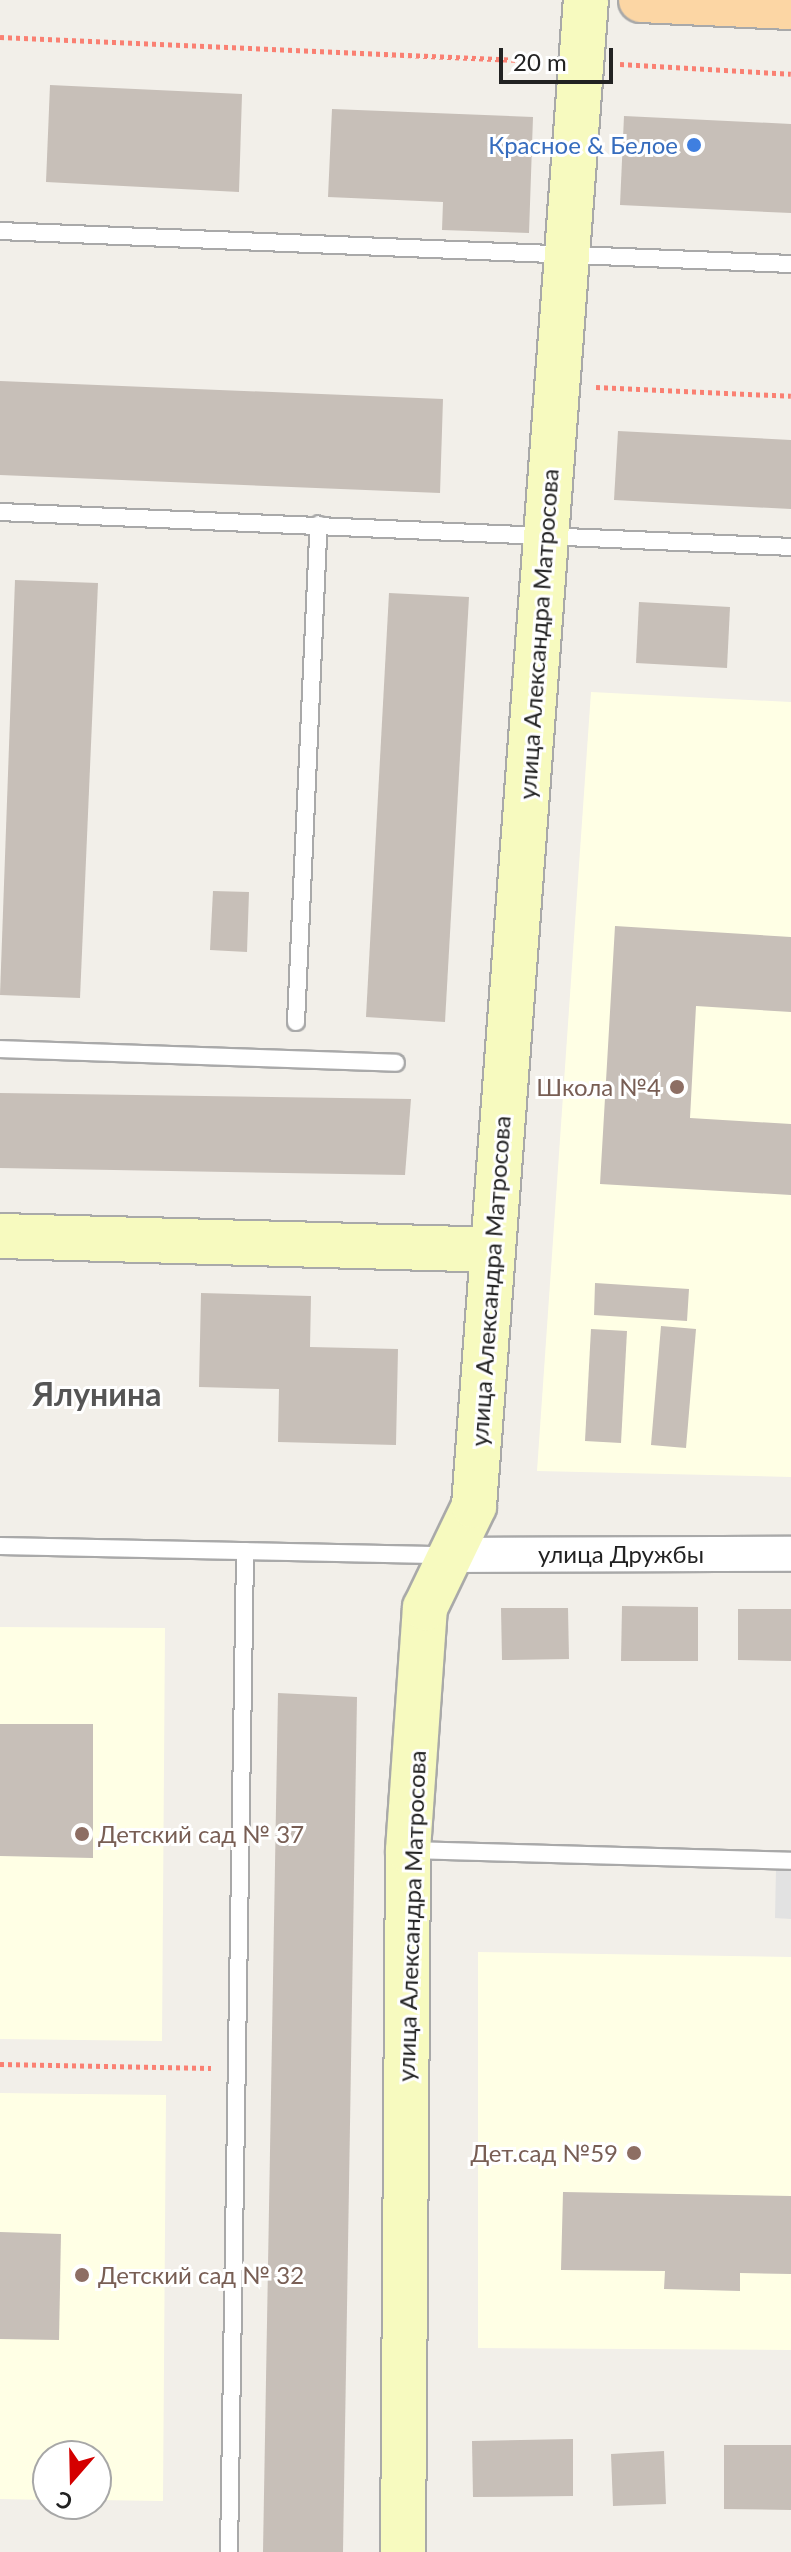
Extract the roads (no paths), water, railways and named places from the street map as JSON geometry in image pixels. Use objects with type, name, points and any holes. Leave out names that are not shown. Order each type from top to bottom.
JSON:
[{"type":"main road","points":[[641,0],[791,7]]},
{"type":"street","name":"улица Александра Матросова","points":[[403,2552],[408,1850],[425,1608],[474,1506],[586,0]]},
{"type":"street","points":[[0,1236],[492,1250]]},
{"type":"street","name":"улица Дружбы","points":[[451,1555],[791,1554]]},
{"type":"lane","points":[[0,231],[567,258],[791,264]]},
{"type":"lane","points":[[0,512],[791,547]]},
{"type":"lane","points":[[296,1022],[319,525]]},
{"type":"lane","points":[[0,1049],[396,1063]]},
{"type":"lane","points":[[0,1546],[451,1555]]},
{"type":"lane","points":[[229,2552],[245,1551]]},
{"type":"lane","points":[[408,1850],[791,1861]]},
{"type":"place","name":"Красное & Белое","points":[[694,145]]},
{"type":"place","name":"Школа №4","points":[[677,1087]]},
{"type":"place","name":"Детский сад № 37","points":[[82,1834]]},
{"type":"place","name":"Дет.сад №59","points":[[634,2153]]},
{"type":"place","name":"Детский сад № 32","points":[[82,2275]]},
{"type":"district","name":"Ялунина","points":[[97,1394]]}]
